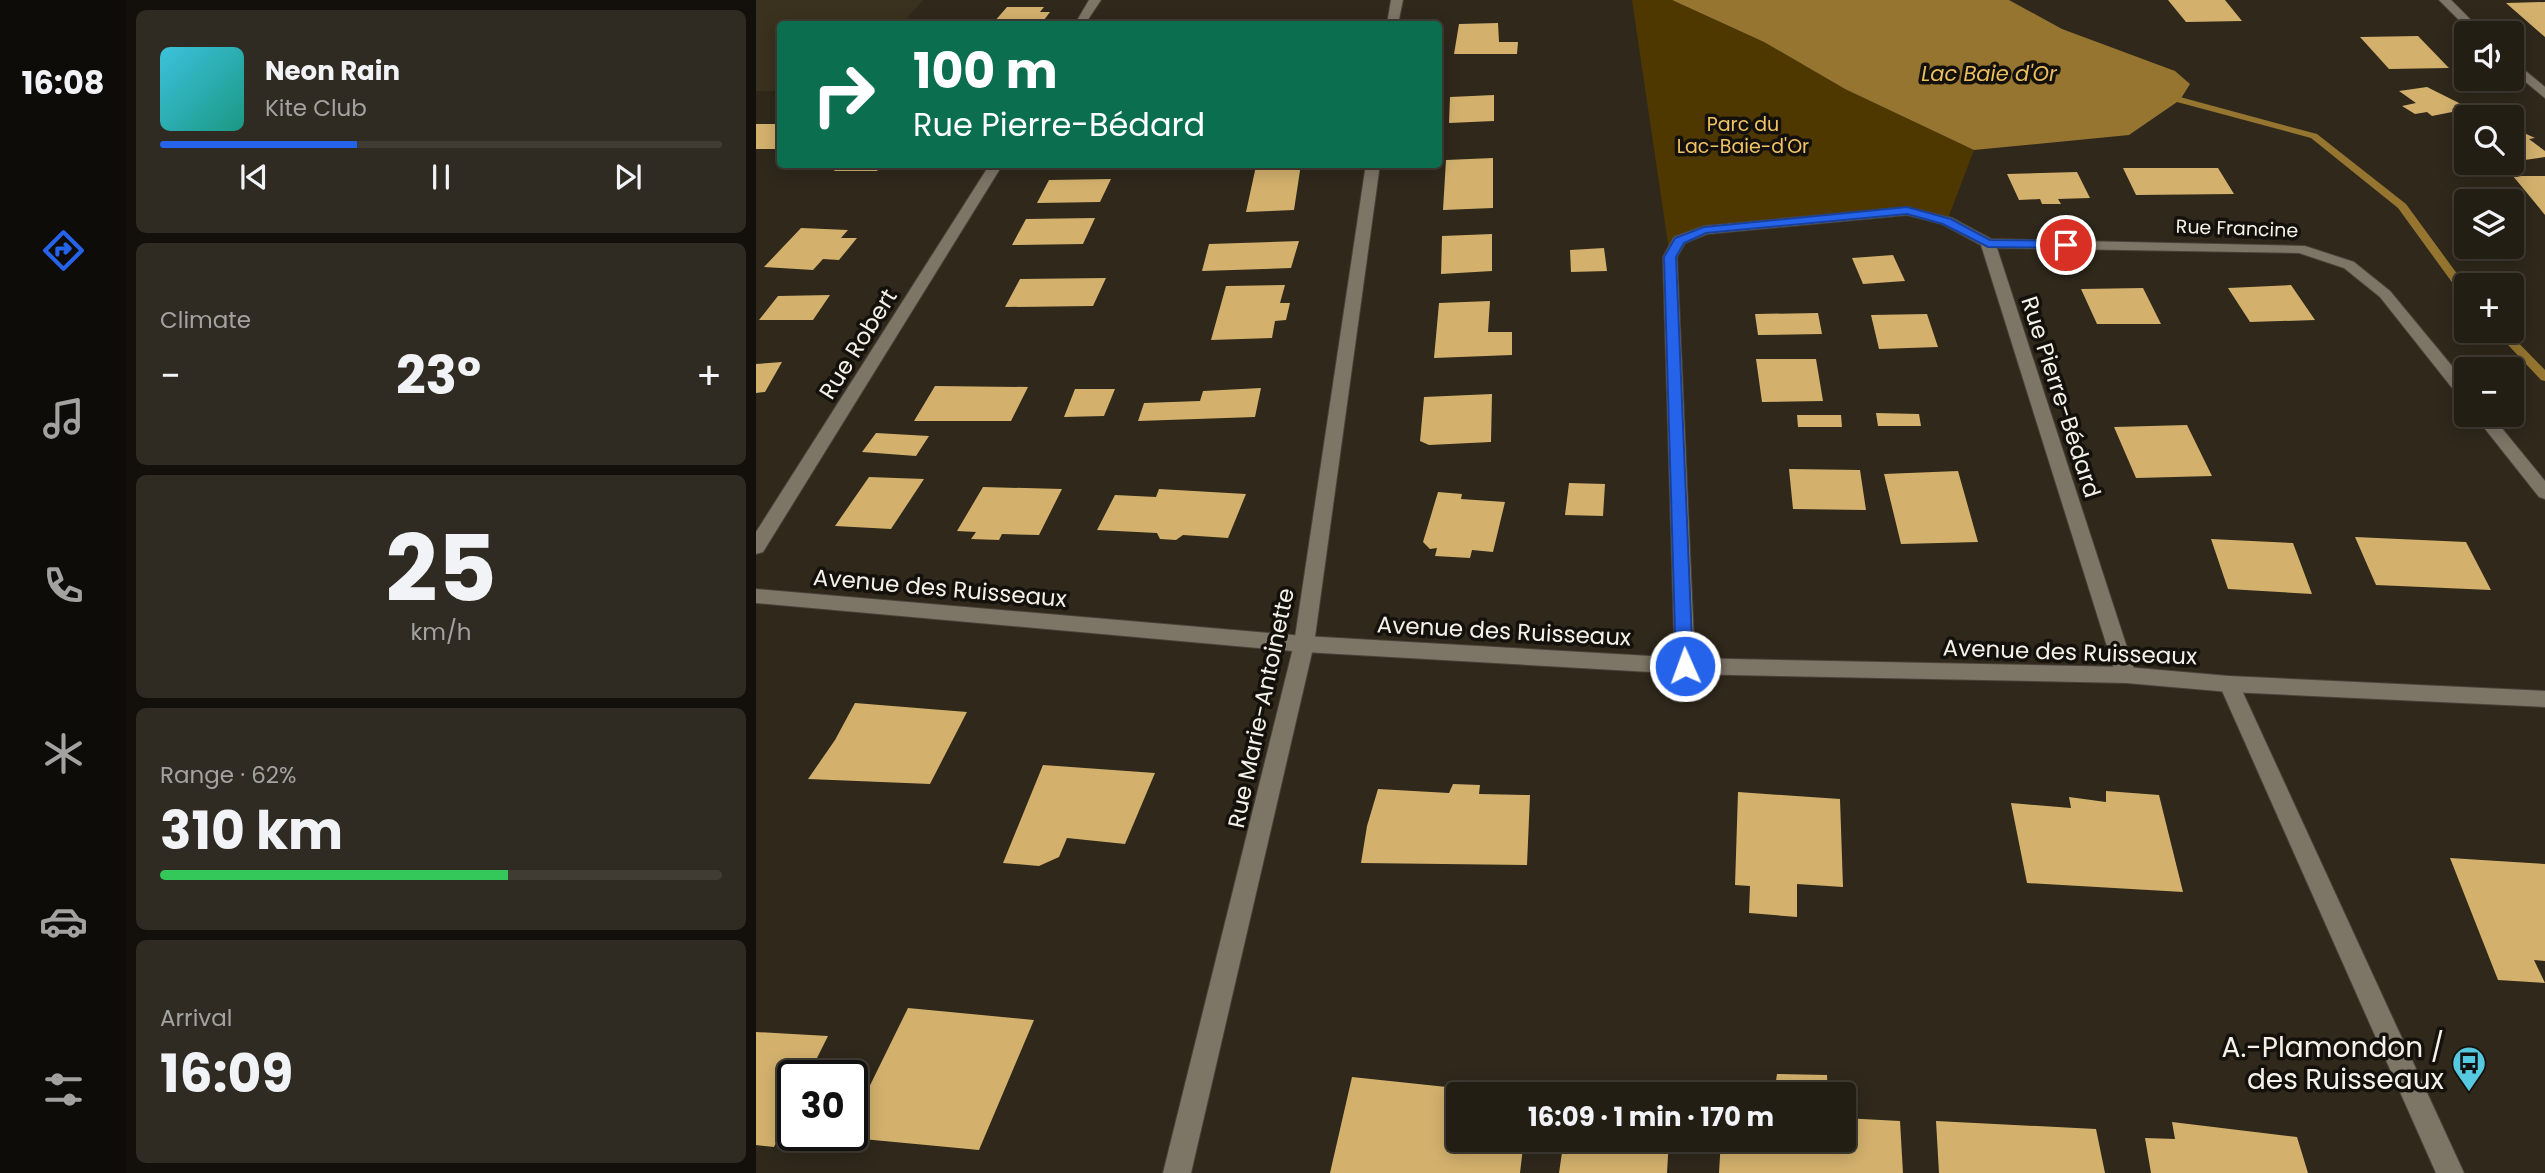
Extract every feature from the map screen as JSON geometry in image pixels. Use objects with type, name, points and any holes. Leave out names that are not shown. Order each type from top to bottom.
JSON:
[{"type":"street","points":[[1082,21],[1095,0]]},
{"type":"street","points":[[1394,21],[1397,0]]},
{"type":"street","points":[[2445,0],[2466,21]]},
{"type":"street","points":[[2524,75],[2545,94]]},
{"type":"street","name":"Rue Robert","points":[[756,547],[994,168]]},
{"type":"street","name":"Rue Marie-Antoinette","points":[[1177,1173],[1304,644],[1372,168]]},
{"type":"street","points":[[1685,666],[1670,257],[1679,240],[1704,230],[1907,211],[1947,221],[1988,243]]},
{"type":"street","name":"Rue Francine","points":[[1988,243],[2300,249],[2348,265],[2385,295],[2454,379]]},
{"type":"street","name":"Rue Pierre-Bédard","points":[[1988,243],[2126,675]]},
{"type":"street","points":[[2492,427],[2545,493]]},
{"type":"street","name":"Avenue des Ruisseaux","points":[[756,596],[1304,644],[1685,666],[2126,675],[2230,684],[2545,699]]},
{"type":"street","points":[[2230,684],[2450,1173]]},
{"type":"shaded area","points":[[756,0],[923,0],[905,21],[777,21],[777,91],[756,91]]},
{"type":"green space","name":"Parc du Lac-Baie-d'Or","points":[[1632,0],[1672,0],[1764,42],[1845,89],[1974,150],[1947,221],[1907,211],[1704,230],[1679,240],[1670,257]]},
{"type":"water","name":"Lac Baie d'Or","points":[[1672,0],[2009,0],[2062,29],[2175,71],[2190,84],[2180,100],[2129,135],[1974,150],[1845,89],[1764,42]]},
{"type":"building","points":[[2168,0],[2225,0],[2242,21],[2186,22]]},
{"type":"building","points":[[2545,2],[2545,37],[2506,3]]},
{"type":"building","points":[[1007,7],[1044,7],[1040,12],[1050,12],[1043,21],[995,21]]},
{"type":"building","points":[[1498,23],[1499,42],[1518,42],[1517,54],[1454,54],[1459,24]]},
{"type":"building","points":[[2418,36],[2449,68],[2389,69],[2360,37]]},
{"type":"building","points":[[2427,87],[2461,104],[2454,105],[2454,112],[2432,116],[2427,112],[2415,114],[2402,106],[2416,103],[2399,91]]},
{"type":"building","points":[[1494,95],[1494,121],[1449,123],[1450,97]]},
{"type":"building","points":[[756,124],[777,124],[777,149],[756,149]]},
{"type":"building","points":[[2524,133],[2535,138],[2529,139],[2545,151],[2545,157],[2524,160]]},
{"type":"building","points":[[1493,158],[1493,208],[1443,210],[1446,160]]},
{"type":"building","points":[[837,168],[879,168],[877,171],[834,171]]},
{"type":"building","points":[[1256,168],[1300,168],[1294,210],[1246,212]]},
{"type":"building","points":[[2123,168],[2218,168],[2234,194],[2136,195]]},
{"type":"building","points":[[2077,172],[2090,198],[2058,199],[2061,204],[2042,204],[2040,199],[2019,200],[2007,174]]},
{"type":"building","points":[[2513,176],[2545,176],[2545,215],[2524,189]]},
{"type":"building","points":[[1111,179],[1100,202],[1037,203],[1049,180]]},
{"type":"building","points":[[1095,218],[1083,244],[1012,245],[1026,219]]},
{"type":"building","points":[[801,228],[848,230],[841,238],[857,238],[839,260],[823,259],[813,270],[764,267]]},
{"type":"building","points":[[1492,234],[1492,271],[1441,274],[1442,236]]},
{"type":"building","points":[[1299,241],[1291,268],[1202,271],[1209,244]]},
{"type":"building","points":[[1604,248],[1607,271],[1571,272],[1570,250]]},
{"type":"building","points":[[1893,255],[1905,281],[1863,284],[1852,258]]},
{"type":"building","points":[[1106,278],[1093,306],[1005,307],[1020,279]]},
{"type":"building","points":[[1285,285],[1280,303],[1290,303],[1286,320],[1275,321],[1272,338],[1211,340],[1226,286]]},
{"type":"building","points":[[2291,285],[2315,320],[2250,322],[2228,288]]},
{"type":"building","points":[[2143,288],[2161,324],[2097,324],[2081,289]]},
{"type":"building","points":[[830,295],[813,320],[759,320],[778,296]]},
{"type":"building","points":[[1490,301],[1488,332],[1512,332],[1512,355],[1434,358],[1439,303]]},
{"type":"building","points":[[1818,313],[1822,334],[1758,335],[1755,314]]},
{"type":"building","points":[[1927,314],[1938,347],[1879,349],[1871,315]]},
{"type":"building","points":[[1756,359],[1816,359],[1823,401],[1762,402]]},
{"type":"building","points":[[782,362],[765,392],[756,393],[756,364]]},
{"type":"building","points":[[935,386],[1028,387],[1011,421],[914,421]]},
{"type":"building","points":[[1261,388],[1255,417],[1138,421],[1144,403],[1200,401],[1203,391]]},
{"type":"building","points":[[1075,389],[1115,389],[1104,416],[1064,417]]},
{"type":"building","points":[[1492,394],[1491,442],[1429,445],[1420,441],[1424,397]]},
{"type":"building","points":[[1876,413],[1919,414],[1921,426],[1878,426]]},
{"type":"building","points":[[1797,415],[1841,415],[1842,427],[1798,427]]},
{"type":"building","points":[[2187,425],[2212,476],[2136,478],[2114,427]]},
{"type":"building","points":[[876,433],[929,436],[916,456],[862,452]]},
{"type":"building","points":[[1789,469],[1860,470],[1866,510],[1793,509]]},
{"type":"building","points":[[1958,471],[1978,542],[1901,544],[1884,474]]},
{"type":"building","points":[[869,477],[924,479],[891,529],[835,526]]},
{"type":"building","points":[[1569,483],[1605,484],[1603,516],[1565,515]]},
{"type":"building","points":[[983,487],[1062,489],[1039,535],[1002,534],[999,540],[971,539],[976,532],[957,531]]},
{"type":"building","points":[[1159,489],[1246,494],[1228,538],[1183,535],[1176,540],[1160,539],[1157,533],[1097,530],[1115,495],[1156,497]]},
{"type":"building","points":[[1438,492],[1462,494],[1461,499],[1505,502],[1493,552],[1472,550],[1470,558],[1435,556],[1437,548],[1430,549],[1423,542]]},
{"type":"building","points":[[2355,537],[2466,542],[2491,590],[2376,585]]},
{"type":"building","points":[[2211,539],[2293,543],[2312,594],[2228,589]]},
{"type":"building","points":[[855,703],[967,712],[930,784],[808,779],[835,740]]},
{"type":"building","points":[[1043,765],[1155,773],[1125,844],[1067,838],[1059,857],[1039,866],[1003,863]]},
{"type":"building","points":[[1453,784],[1480,785],[1479,794],[1530,795],[1527,865],[1361,863],[1367,826],[1378,789],[1449,793]]},
{"type":"building","points":[[2106,791],[2159,795],[2183,892],[2027,883],[2011,803],[2071,808],[2069,797],[2106,802]]},
{"type":"building","points":[[1738,792],[1840,799],[1843,887],[1797,884],[1797,917],[1749,913],[1750,886],[1735,885]]},
{"type":"building","points":[[2450,858],[2545,864],[2545,961],[2534,960],[2545,983],[2498,980]]},
{"type":"building","points":[[908,1008],[1034,1020],[979,1150],[868,1140],[868,1089]]},
{"type":"building","points":[[756,1032],[828,1036],[816,1060],[777,1060],[777,1141],[774,1147],[756,1145]]},
{"type":"building","points":[[1777,1074],[1827,1075],[1827,1082],[1776,1082]]},
{"type":"building","points":[[1352,1077],[1446,1087],[1446,1152],[1522,1152],[1520,1173],[1330,1173]]},
{"type":"building","points":[[1856,1119],[1900,1121],[1903,1173],[1719,1173],[1720,1152],[1856,1152]]},
{"type":"building","points":[[1936,1121],[2096,1129],[2105,1173],[1939,1173]]},
{"type":"building","points":[[2172,1122],[2297,1137],[2308,1173],[2151,1173],[2145,1138],[2175,1139]]},
{"type":"building","points":[[1562,1152],[1668,1152],[1667,1173],[1559,1173]]},
{"type":"waterway","points":[[2180,100],[2314,136],[2402,206],[2454,278]]},
{"type":"waterway","points":[[2512,343],[2545,377]]},
{"type":"place","name":"A.-Plamondon / des Ruisseaux","points":[[2469,1093]]},
{"type":"route","points":[[1685,666],[1670,257],[1679,240],[1704,230],[1907,211],[1947,221],[1988,243],[2066,245]]}]
